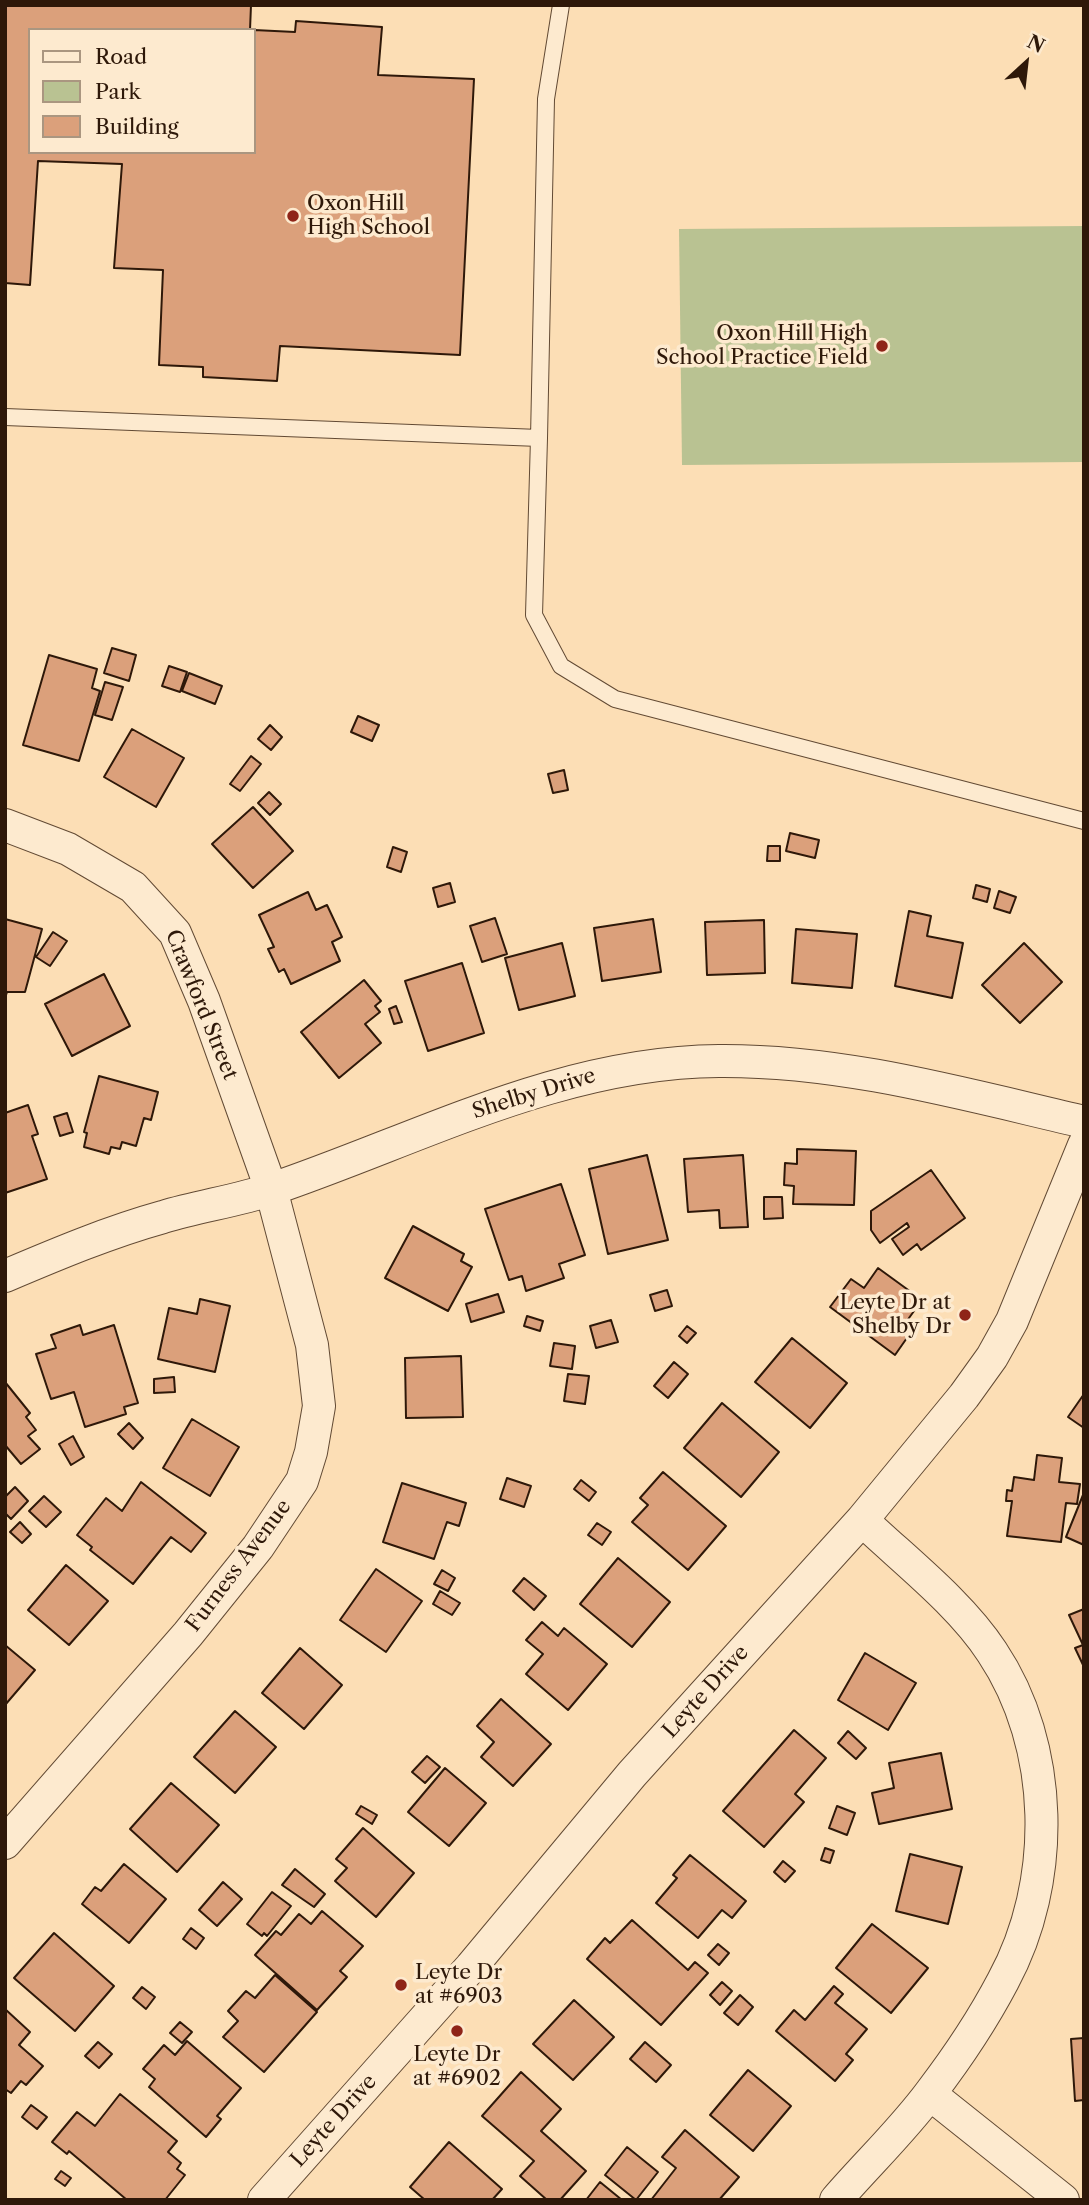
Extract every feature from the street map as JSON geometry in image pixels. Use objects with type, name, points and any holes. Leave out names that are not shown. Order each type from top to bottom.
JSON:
[{"type":"street","name":"Crawford Street","points":[[5,825],[68,849],[133,887],[175,933],[204,1001],[271,1189]]},
{"type":"street","name":"Shelby Drive","points":[[5,1276],[83,1244],[163,1217],[271,1189],[477,1110],[627,1068],[717,1061],[836,1067],[1084,1122]]},
{"type":"street","name":"Leyte Drive","points":[[264,2200],[471,1967],[632,1774],[862,1520],[964,1396],[992,1357],[1028,1287],[1084,1145]]},
{"type":"street","name":"Furness Avenue","points":[[5,1843],[258,1548],[302,1481],[317,1425],[317,1384],[312,1345],[271,1189]]},
{"type":"street","points":[[836,2200],[930,2094],[1004,1980],[1018,1945],[1037,1878],[1041,1805],[1031,1734],[1007,1677],[991,1649],[944,1598],[862,1520]]},
{"type":"street","points":[[930,2094],[1063,2200]]},
{"type":"lane","points":[[561,5],[546,99],[534,615],[561,666],[615,699],[1084,821]]},
{"type":"lane","points":[[5,417],[540,438]]},
{"type":"green space","name":"Oxon Hill High School Practice Field","points":[[1084,226],[1084,462],[682,465],[679,229]]},
{"type":"building","name":"Oxon Hill High School","points":[[5,5],[251,5],[250,28],[28,28],[28,154],[256,154],[256,30],[295,32],[296,21],[382,27],[378,75],[474,79],[460,355],[280,346],[277,381],[203,377],[203,367],[159,365],[163,270],[114,268],[122,164],[38,161],[30,285],[5,283]]},
{"type":"building","points":[[112,648],[136,655],[129,681],[104,673]]},
{"type":"building","points":[[49,655],[97,669],[92,688],[100,691],[79,761],[23,745]]},
{"type":"building","points":[[169,666],[187,672],[180,692],[162,686]]},
{"type":"building","points":[[189,673],[222,686],[215,704],[182,691]]},
{"type":"building","points":[[105,682],[123,687],[112,720],[95,715]]},
{"type":"building","points":[[358,716],[379,725],[372,741],[351,732]]},
{"type":"building","points":[[270,725],[282,737],[271,750],[258,739]]},
{"type":"building","points":[[132,729],[184,758],[156,807],[104,777]]},
{"type":"building","points":[[251,756],[261,764],[240,791],[230,784]]},
{"type":"building","points":[[564,770],[568,790],[553,793],[548,774]]},
{"type":"building","points":[[269,792],[281,804],[270,815],[258,803]]},
{"type":"building","points":[[253,807],[293,851],[253,888],[212,844]]},
{"type":"building","points":[[790,833],[819,840],[815,858],[786,851]]},
{"type":"building","points":[[768,846],[780,846],[780,861],[767,861]]},
{"type":"building","points":[[393,847],[407,852],[401,872],[387,867]]},
{"type":"building","points":[[450,883],[455,902],[438,907],[433,888]]},
{"type":"building","points":[[976,885],[990,889],[987,902],[973,898]]},
{"type":"building","points":[[999,891],[1016,897],[1010,913],[994,908]]},
{"type":"building","points":[[308,892],[316,910],[327,905],[342,937],[332,942],[340,961],[291,984],[284,969],[279,972],[268,949],[274,947],[259,915]]},
{"type":"building","points":[[909,911],[931,916],[927,936],[963,943],[952,998],[895,986]]},
{"type":"building","points":[[495,918],[507,954],[482,962],[470,926]]},
{"type":"building","points":[[5,919],[42,929],[25,992],[7,992],[5,998]]},
{"type":"building","points":[[653,919],[661,972],[602,981],[594,928]]},
{"type":"building","points":[[764,920],[765,973],[707,975],[705,922]]},
{"type":"building","points":[[796,929],[857,934],[852,988],[792,983]]},
{"type":"building","points":[[53,932],[67,941],[50,966],[36,957]]},
{"type":"building","points":[[562,943],[575,996],[519,1010],[505,958]]},
{"type":"building","points":[[1024,943],[1062,982],[1020,1023],[982,985]]},
{"type":"building","points":[[462,963],[484,1033],[428,1051],[405,981]]},
{"type":"building","points":[[104,974],[130,1026],[72,1056],[45,1004]]},
{"type":"building","points":[[364,980],[381,1001],[375,1006],[380,1012],[365,1024],[381,1043],[339,1078],[301,1032]]},
{"type":"building","points":[[396,1006],[402,1022],[394,1024],[389,1009]]},
{"type":"building","points":[[99,1076],[158,1092],[151,1120],[144,1118],[136,1146],[122,1142],[120,1149],[111,1147],[109,1154],[84,1147],[87,1133],[84,1132]]},
{"type":"building","points":[[28,1105],[38,1134],[32,1136],[47,1179],[5,1193],[5,1113]]},
{"type":"building","points":[[67,1113],[73,1132],[60,1136],[54,1117]]},
{"type":"building","points":[[797,1149],[856,1151],[854,1205],[793,1204],[794,1186],[784,1185],[785,1163],[797,1164]]},
{"type":"building","points":[[647,1155],[668,1240],[608,1254],[589,1169]]},
{"type":"building","points":[[743,1155],[748,1227],[720,1228],[719,1210],[688,1212],[684,1159]]},
{"type":"building","points":[[931,1170],[965,1218],[921,1250],[917,1244],[903,1255],[892,1239],[909,1227],[907,1223],[880,1243],[871,1230],[871,1211]]},
{"type":"building","points":[[561,1184],[585,1255],[559,1264],[564,1278],[526,1291],[522,1276],[509,1280],[485,1209]]},
{"type":"building","points":[[764,1197],[782,1197],[783,1218],[764,1219]]},
{"type":"building","points":[[413,1226],[464,1254],[461,1261],[472,1267],[448,1311],[385,1278]]},
{"type":"building","points":[[878,1268],[922,1300],[901,1329],[909,1335],[895,1355],[830,1307],[851,1279],[864,1288]]},
{"type":"building","points":[[667,1290],[672,1306],[655,1311],[650,1295]]},
{"type":"building","points":[[498,1294],[504,1312],[471,1322],[466,1304]]},
{"type":"building","points":[[200,1299],[230,1306],[215,1372],[158,1359],[169,1308],[197,1314]]},
{"type":"building","points":[[527,1316],[543,1321],[540,1331],[524,1326]]},
{"type":"building","points":[[611,1320],[618,1342],[596,1348],[590,1326]]},
{"type":"building","points":[[80,1325],[83,1335],[114,1325],[138,1403],[124,1407],[126,1414],[85,1427],[74,1392],[51,1399],[36,1354],[56,1348],[51,1335]]},
{"type":"building","points":[[687,1326],[696,1333],[687,1343],[679,1336]]},
{"type":"building","points":[[792,1338],[847,1383],[810,1428],[755,1382]]},
{"type":"building","points":[[554,1343],[575,1346],[572,1369],[550,1366]]},
{"type":"building","points":[[461,1356],[463,1417],[406,1418],[405,1358]]},
{"type":"building","points":[[674,1362],[688,1374],[668,1398],[654,1386]]},
{"type":"building","points":[[568,1374],[589,1376],[585,1404],[564,1401]]},
{"type":"building","points":[[174,1377],[175,1392],[154,1393],[154,1379]]},
{"type":"building","points":[[5,1382],[30,1413],[26,1417],[36,1430],[28,1436],[40,1449],[21,1464],[5,1445]]},
{"type":"building","points":[[1084,1394],[1084,1428],[1068,1417]]},
{"type":"building","points":[[722,1403],[779,1452],[741,1497],[684,1448]]},
{"type":"building","points":[[192,1419],[239,1447],[210,1496],[163,1468]]},
{"type":"building","points":[[129,1423],[143,1438],[133,1449],[118,1434]]},
{"type":"building","points":[[73,1436],[84,1457],[71,1465],[59,1444]]},
{"type":"building","points":[[1037,1455],[1062,1458],[1059,1482],[1080,1484],[1077,1504],[1066,1503],[1061,1542],[1007,1536],[1012,1501],[1006,1501],[1007,1490],[1012,1491],[1014,1477],[1034,1480]]},
{"type":"building","points":[[663,1472],[726,1526],[688,1570],[632,1522],[648,1505],[640,1498]]},
{"type":"building","points":[[507,1478],[531,1486],[524,1507],[500,1499]]},
{"type":"building","points":[[581,1480],[596,1492],[589,1501],[574,1489]]},
{"type":"building","points":[[141,1482],[206,1533],[191,1552],[171,1537],[133,1584],[90,1550],[92,1547],[77,1535],[106,1498],[122,1511]]},
{"type":"building","points":[[402,1483],[466,1503],[459,1526],[447,1522],[434,1559],[383,1542]]},
{"type":"building","points":[[15,1487],[28,1501],[11,1519],[5,1513],[5,1497]]},
{"type":"building","points":[[1084,1495],[1084,1545],[1066,1537]]},
{"type":"building","points":[[44,1496],[61,1512],[46,1527],[29,1511]]},
{"type":"building","points":[[20,1522],[31,1534],[22,1543],[10,1532]]},
{"type":"building","points":[[597,1523],[611,1532],[602,1545],[588,1535]]},
{"type":"building","points":[[618,1558],[670,1602],[632,1647],[580,1604]]},
{"type":"building","points":[[66,1565],[108,1601],[69,1645],[28,1610]]},
{"type":"building","points":[[376,1569],[422,1601],[386,1652],[340,1620]]},
{"type":"building","points":[[442,1570],[455,1578],[448,1591],[434,1584]]},
{"type":"building","points":[[524,1578],[546,1596],[534,1610],[513,1591]]},
{"type":"building","points":[[440,1591],[460,1603],[452,1615],[433,1604]]},
{"type":"building","points":[[1084,1609],[1084,1667],[1075,1648],[1083,1645],[1069,1615]]},
{"type":"building","points":[[542,1622],[558,1636],[564,1628],[607,1664],[568,1710],[526,1674],[543,1654],[526,1640]]},
{"type":"building","points":[[5,1645],[35,1670],[5,1705]]},
{"type":"building","points":[[300,1648],[342,1685],[304,1729],[262,1693]]},
{"type":"building","points":[[865,1653],[916,1683],[888,1730],[838,1700]]},
{"type":"building","points":[[501,1699],[551,1744],[513,1786],[481,1757],[494,1742],[477,1726]]},
{"type":"building","points":[[235,1711],[276,1747],[235,1793],[194,1757]]},
{"type":"building","points":[[794,1730],[826,1758],[795,1794],[804,1802],[764,1847],[723,1811]]},
{"type":"building","points":[[848,1731],[866,1748],[856,1759],[838,1743]]},
{"type":"building","points":[[941,1753],[952,1809],[879,1824],[872,1793],[894,1788],[889,1763]]},
{"type":"building","points":[[427,1756],[440,1767],[425,1783],[412,1772]]},
{"type":"building","points":[[445,1768],[486,1803],[449,1846],[408,1812]]},
{"type":"building","points":[[171,1783],[219,1825],[177,1872],[130,1829]]},
{"type":"building","points":[[361,1806],[377,1815],[372,1824],[356,1814]]},
{"type":"building","points":[[837,1806],[855,1813],[847,1835],[829,1828]]},
{"type":"building","points":[[363,1828],[414,1873],[376,1917],[335,1881],[347,1868],[336,1859]]},
{"type":"building","points":[[825,1848],[834,1851],[830,1863],[821,1860]]},
{"type":"building","points":[[910,1854],[962,1867],[948,1924],[896,1911]]},
{"type":"building","points":[[690,1855],[746,1901],[732,1918],[722,1910],[698,1938],[656,1903],[677,1878],[673,1875]]},
{"type":"building","points":[[783,1861],[795,1871],[785,1882],[774,1872]]},
{"type":"building","points":[[124,1864],[166,1899],[129,1943],[82,1904],[95,1887],[101,1891]]},
{"type":"building","points":[[295,1869],[325,1894],[314,1907],[282,1885]]},
{"type":"building","points":[[223,1882],[242,1899],[217,1926],[199,1910]]},
{"type":"building","points":[[272,1892],[291,1906],[267,1936],[264,1933],[262,1936],[247,1924]]},
{"type":"building","points":[[322,1911],[363,1946],[340,1971],[347,1977],[317,2010],[255,1955],[276,1931],[281,1935],[299,1914],[311,1924]]},
{"type":"building","points":[[632,1920],[688,1970],[695,1962],[708,1973],[661,2025],[587,1959],[605,1938],[610,1943]]},
{"type":"building","points":[[872,1924],[928,1968],[891,2013],[836,1968]]},
{"type":"building","points":[[191,1928],[204,1938],[196,1949],[183,1939]]},
{"type":"building","points":[[54,1933],[114,1986],[75,2031],[14,1978]]},
{"type":"building","points":[[718,1944],[729,1953],[719,1965],[708,1955]]},
{"type":"building","points":[[275,1975],[317,2012],[264,2072],[223,2037],[238,2021],[228,2011],[246,1991],[255,1998]]},
{"type":"building","points":[[722,1982],[732,1991],[720,2005],[710,1995]]},
{"type":"building","points":[[834,1986],[843,1994],[835,2003],[867,2029],[846,2054],[853,2060],[835,2081],[776,2031],[794,2010],[805,2020]]},
{"type":"building","points":[[142,1987],[155,1997],[146,2009],[133,1998]]},
{"type":"building","points":[[740,1995],[753,2007],[738,2025],[724,2013]]},
{"type":"building","points":[[574,2000],[614,2037],[573,2080],[533,2044]]},
{"type":"building","points":[[5,2009],[30,2032],[19,2045],[43,2066],[26,2085],[21,2081],[11,2093],[5,2089]]},
{"type":"building","points":[[180,2022],[192,2032],[182,2043],[170,2033]]},
{"type":"building","points":[[1084,2038],[1084,2100],[1075,2101],[1071,2039]]},
{"type":"building","points":[[187,2041],[241,2088],[217,2116],[221,2119],[206,2137],[149,2087],[155,2079],[143,2069],[164,2045],[175,2055]]},
{"type":"building","points":[[98,2042],[112,2054],[99,2068],[85,2056]]},
{"type":"building","points":[[645,2042],[671,2065],[656,2082],[630,2059]]},
{"type":"building","points":[[748,2070],[791,2106],[753,2151],[710,2115]]},
{"type":"building","points":[[521,2072],[561,2109],[541,2131],[586,2171],[560,2200],[547,2200],[520,2176],[534,2161],[482,2116]]},
{"type":"building","points":[[120,2094],[177,2141],[168,2152],[181,2163],[177,2169],[185,2175],[165,2200],[127,2200],[69,2151],[67,2154],[52,2142],[77,2112],[95,2126]]},
{"type":"building","points":[[31,2105],[47,2117],[37,2129],[22,2117]]},
{"type":"building","points":[[685,2130],[739,2177],[719,2200],[651,2200],[676,2168],[662,2157]]},
{"type":"building","points":[[449,2142],[502,2189],[492,2200],[425,2200],[410,2187]]},
{"type":"building","points":[[627,2147],[658,2172],[636,2200],[605,2175]]},
{"type":"building","points":[[61,2171],[71,2178],[65,2186],[55,2179]]},
{"type":"building","points":[[600,2182],[622,2200],[586,2200]]},
{"type":"place","name":"Oxon Hill High School","points":[[293,216]]},
{"type":"place","name":"Oxon Hill High School Practice Field","points":[[882,346]]},
{"type":"place","name":"Leyte Dr at Shelby Dr","points":[[965,1315]]},
{"type":"place","name":"Leyte Dr at #6903","points":[[401,1985]]},
{"type":"place","name":"Leyte Dr at #6902","points":[[457,2031]]}]
